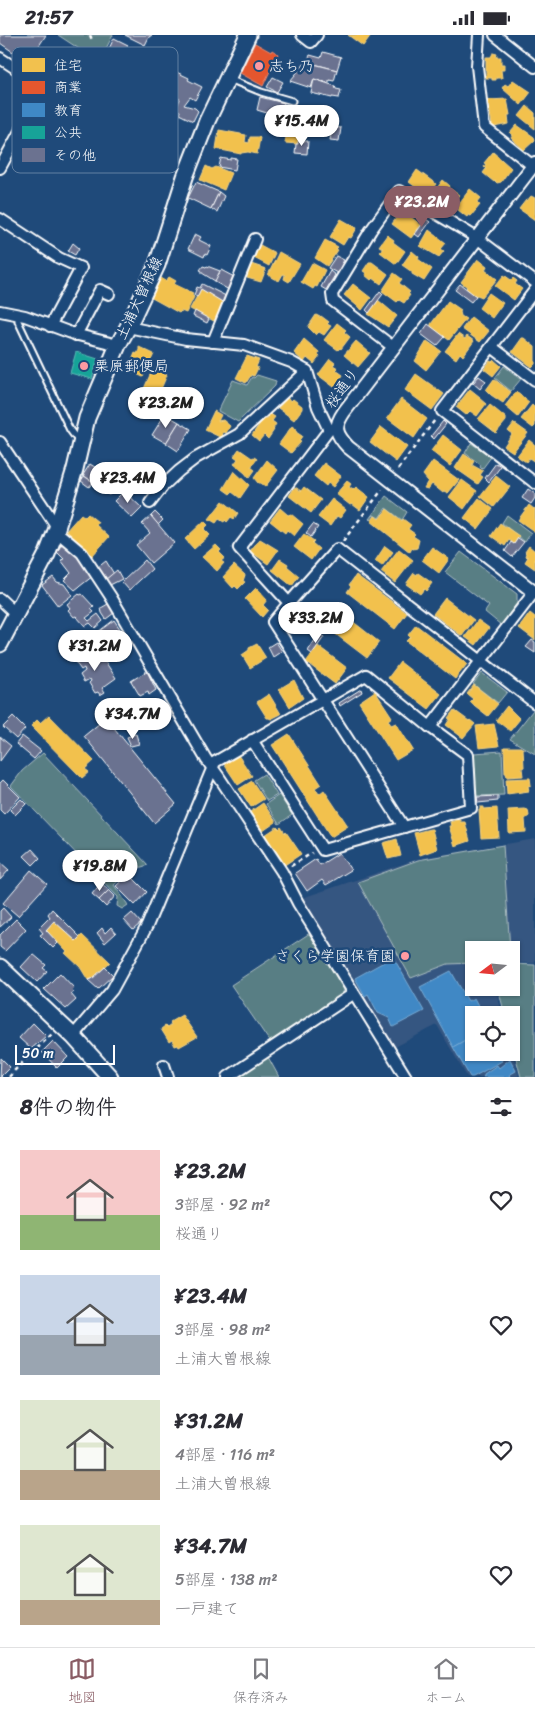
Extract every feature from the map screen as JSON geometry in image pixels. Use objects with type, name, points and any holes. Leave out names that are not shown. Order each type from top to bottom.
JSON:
[{"type":"main road","name":"土浦大曽根線","points":[[0,644],[47,554],[75,469],[86,418],[156,265],[185,177],[207,121],[248,35]]},
{"type":"main road","points":[[0,967],[73,1036],[110,1077]]},
{"type":"street","points":[[302,35],[311,42],[317,35]]},
{"type":"street","points":[[479,35],[477,66],[484,127],[534,164]]},
{"type":"street","points":[[495,35],[535,67]]},
{"type":"street","points":[[0,58],[12,66]]},
{"type":"street","points":[[0,168],[12,146]]},
{"type":"street","name":"桜通り","points":[[534,164],[339,418],[333,429],[348,447],[535,592]]},
{"type":"street","points":[[393,347],[333,301],[332,295],[371,230],[399,191],[477,238],[535,282]]},
{"type":"street","points":[[0,219],[59,259],[82,268],[50,326]]},
{"type":"street","points":[[213,342],[255,239]]},
{"type":"street","points":[[76,335],[100,290],[109,295]]},
{"type":"street","points":[[535,291],[442,411],[535,483]]},
{"type":"street","points":[[0,311],[25,316],[76,335],[118,345]]},
{"type":"street","points":[[128,327],[186,339],[244,345],[291,362],[307,371],[318,407],[333,429],[238,548],[289,603]]},
{"type":"street","points":[[492,347],[535,381]]},
{"type":"street","points":[[150,503],[163,486],[179,471],[196,458],[239,434],[307,371]]},
{"type":"street","points":[[0,442],[56,529],[82,553],[212,767],[282,872],[298,903],[353,994],[406,1077]]},
{"type":"street","points":[[404,827],[273,622],[337,549],[535,703]]},
{"type":"street","points":[[430,727],[535,592]]},
{"type":"street","points":[[0,599],[16,614]]},
{"type":"street","points":[[73,1036],[112,990],[147,926],[215,762],[252,740],[322,699],[366,675],[468,755],[471,808],[323,850],[252,740]]},
{"type":"street","points":[[228,1077],[353,994]]},
{"type":"street","points":[[164,1065],[168,1077]]},
{"type":"lane","points":[[228,78],[260,92],[292,101]]},
{"type":"lane","points":[[18,315],[18,321],[70,430],[80,444]]},
{"type":"path","points":[[90,35],[92,40]]},
{"type":"path","points":[[396,472],[442,411]]},
{"type":"path","points":[[337,549],[383,488]]},
{"type":"path","points":[[282,872],[321,847]]},
{"type":"path","points":[[9,1077],[61,1025]]},
{"type":"shaded area","name":"さくら学園保育園","points":[[535,839],[535,963],[520,963],[520,941],[465,941],[465,996],[497,996],[500,1006],[465,1006],[465,1061],[515,1061],[519,1077],[467,1077],[437,1025],[393,1048],[301,900],[302,898],[418,859]]},
{"type":"green space","points":[[58,35],[113,35],[107,47],[76,47]]},
{"type":"green space","points":[[504,366],[521,379],[511,391],[495,378]]},
{"type":"green space","points":[[257,375],[276,381],[275,386],[238,422],[218,411],[233,380],[247,385],[252,377],[254,378]]},
{"type":"green space","points":[[471,443],[491,457],[482,469],[481,465],[465,453]]},
{"type":"green space","points":[[386,496],[407,512],[402,520],[386,508],[379,518],[374,515],[370,520],[369,519]]},
{"type":"green space","points":[[507,515],[531,533],[525,542],[502,523]]},
{"type":"green space","points":[[461,552],[517,594],[517,603],[501,625],[485,612],[489,606],[445,572]]},
{"type":"green space","points":[[482,673],[507,692],[498,703],[473,684]]},
{"type":"green space","points":[[533,710],[535,711],[535,754],[510,739]]},
{"type":"green space","points":[[502,751],[504,795],[476,796],[474,753]]},
{"type":"green space","points":[[43,753],[148,865],[129,871],[114,885],[128,905],[122,909],[117,906],[118,897],[11,786],[22,771]]},
{"type":"green space","points":[[264,774],[277,795],[267,801],[254,780]]},
{"type":"green space","points":[[279,795],[292,815],[279,824],[266,804]]},
{"type":"green space","points":[[503,845],[509,941],[465,941],[465,963],[448,964],[411,978],[358,882],[418,860]]},
{"type":"green space","points":[[310,933],[344,990],[342,995],[270,1042],[231,985]]},
{"type":"green space","points":[[520,964],[535,965],[535,1077],[521,1077],[517,1061],[520,1061],[520,1006],[503,1006],[500,996],[520,996]]},
{"type":"green space","points":[[268,1057],[279,1077],[238,1077]]},
{"type":"building: 住宅","points":[[348,35],[371,35],[363,46]]},
{"type":"building: 住宅","points":[[493,53],[497,54],[496,57],[501,57],[501,64],[504,64],[504,70],[501,70],[502,78],[496,78],[496,80],[486,78],[486,57],[491,57]]},
{"type":"building: 住宅","points":[[513,80],[531,92],[521,105],[502,88],[505,84],[508,86]]},
{"type":"building: 住宅","points":[[507,99],[510,115],[508,115],[509,124],[494,127],[492,125],[488,100]]},
{"type":"building: 住宅","points":[[527,106],[535,113],[535,129],[519,116]]},
{"type":"building: 住宅","points":[[290,111],[315,115],[312,132],[300,130],[298,144],[285,143]]},
{"type":"building: 住宅","points":[[517,125],[534,137],[535,140],[524,150],[511,138],[513,135],[510,133]]},
{"type":"building: 住宅","points":[[219,130],[246,135],[245,142],[249,143],[250,137],[259,137],[257,154],[248,152],[241,154],[216,149]]},
{"type":"building: 住宅","points":[[493,152],[511,168],[501,182],[497,183],[483,173],[486,169],[484,167],[486,164],[484,163]]},
{"type":"building: 住宅","points":[[206,166],[212,169],[216,167],[231,173],[224,190],[200,180]]},
{"type":"building: 住宅","points":[[417,170],[436,184],[426,198],[415,190],[417,188],[409,182]]},
{"type":"building: 住宅","points":[[443,180],[450,186],[449,188],[459,195],[449,208],[437,199],[439,197],[434,192]]},
{"type":"building: 住宅","points":[[470,189],[481,198],[477,203],[480,205],[471,216],[468,215],[467,217],[458,210],[457,206]]},
{"type":"building: 住宅","points":[[531,196],[535,198],[535,220],[519,209]]},
{"type":"building: 住宅","points":[[402,210],[421,225],[411,238],[392,224]]},
{"type":"building: 住宅","points":[[341,219],[357,228],[351,238],[348,237],[343,245],[330,237]]},
{"type":"building: 住宅","points":[[429,230],[446,243],[441,249],[444,251],[439,257],[420,246]]},
{"type":"building: 住宅","points":[[387,235],[405,251],[396,264],[380,252],[383,248],[379,246]]},
{"type":"building: 住宅","points":[[325,240],[338,247],[336,249],[338,250],[327,266],[315,258]]},
{"type":"building: 住宅","points":[[260,245],[275,253],[269,266],[254,258]]},
{"type":"building: 住宅","points":[[412,251],[419,257],[418,259],[432,269],[424,281],[402,265]]},
{"type":"building: 住宅","points":[[279,252],[300,264],[289,282],[284,279],[285,275],[283,274],[279,281],[268,275]]},
{"type":"building: 住宅","points":[[478,259],[487,266],[485,270],[497,279],[482,297],[475,296],[461,282]]},
{"type":"building: 住宅","points":[[369,262],[372,262],[388,274],[381,284],[365,275],[366,273],[363,271]]},
{"type":"building: 住宅","points":[[312,263],[325,270],[317,287],[315,286],[313,289],[301,282]]},
{"type":"building: 住宅","points":[[251,264],[266,269],[261,282],[247,278]]},
{"type":"building: 住宅","points":[[394,273],[402,279],[399,283],[410,292],[404,303],[399,300],[397,302],[382,291]]},
{"type":"building: 住宅","points":[[504,275],[511,280],[513,278],[517,281],[515,284],[522,289],[514,300],[495,286]]},
{"type":"building: 住宅","points":[[169,277],[176,281],[174,284],[193,293],[194,297],[186,313],[181,311],[179,313],[150,297],[161,278],[166,281]]},
{"type":"building: 住宅","points":[[353,284],[371,298],[362,310],[344,295]]},
{"type":"building: 住宅","points":[[201,289],[224,302],[214,321],[190,309]]},
{"type":"building: 住宅","points":[[489,293],[503,303],[492,318],[479,308]]},
{"type":"building: 住宅","points":[[378,300],[397,316],[388,327],[368,314]]},
{"type":"building: 住宅","points":[[448,301],[461,310],[461,316],[466,319],[449,340],[431,327],[431,324]]},
{"type":"building: 住宅","points":[[316,315],[321,316],[331,326],[324,335],[319,332],[316,335],[308,327]]},
{"type":"building: 住宅","points":[[471,317],[489,331],[480,342],[462,329]]},
{"type":"building: 住宅","points":[[337,323],[346,330],[344,332],[350,337],[341,349],[338,350],[324,340]]},
{"type":"building: 住宅","points":[[458,334],[465,339],[467,336],[474,341],[463,356],[460,353],[456,359],[445,351]]},
{"type":"building: 住宅","points":[[522,338],[535,347],[535,364],[532,367],[512,352]]},
{"type":"building: 住宅","points":[[304,339],[319,352],[320,356],[314,364],[307,358],[304,362],[294,353]]},
{"type":"building: 住宅","points":[[356,341],[370,353],[358,367],[344,355]]},
{"type":"building: 住宅","points":[[427,341],[441,351],[426,370],[415,361]]},
{"type":"building: 住宅","points":[[139,347],[154,354],[143,377],[128,370]]},
{"type":"building: 住宅","points":[[247,356],[259,360],[254,376],[251,375],[246,383],[236,378]]},
{"type":"building: 住宅","points":[[330,359],[335,363],[333,365],[338,368],[336,370],[343,375],[341,378],[345,381],[338,390],[318,375]]},
{"type":"building: 住宅","points":[[494,360],[501,366],[493,376],[484,369],[490,361]]},
{"type":"building: 住宅","points":[[153,368],[167,375],[157,398],[143,391]]},
{"type":"building: 住宅","points":[[416,374],[444,394],[432,410],[405,390]]},
{"type":"building: 住宅","points":[[494,379],[511,392],[503,403],[486,390]]},
{"type":"building: 住宅","points":[[470,389],[486,404],[477,416],[470,411],[466,415],[456,407]]},
{"type":"building: 住宅","points":[[516,392],[529,402],[518,417],[505,406]]},
{"type":"building: 住宅","points":[[287,398],[291,401],[293,399],[302,406],[294,420],[278,408]]},
{"type":"building: 住宅","points":[[401,399],[427,419],[414,438],[387,418]]},
{"type":"building: 住宅","points":[[490,405],[506,418],[506,421],[496,433],[478,419]]},
{"type":"building: 住宅","points":[[532,405],[535,408],[535,426],[533,428],[521,419]]},
{"type":"building: 住宅","points":[[214,411],[221,415],[218,421],[223,420],[230,426],[226,433],[223,432],[222,438],[205,430]]},
{"type":"building: 住宅","points":[[270,414],[275,417],[272,421],[276,424],[274,430],[268,439],[264,435],[259,441],[252,435],[264,418],[266,420]]},
{"type":"building: 住宅","points":[[514,423],[528,433],[513,452],[504,446],[512,434],[508,431]]},
{"type":"building: 住宅","points":[[292,426],[302,436],[299,441],[301,442],[291,453],[279,444]]},
{"type":"building: 住宅","points":[[381,427],[407,447],[396,462],[370,442]]},
{"type":"building: 住宅","points":[[443,435],[462,450],[450,466],[431,451]]},
{"type":"building: 住宅","points":[[529,440],[535,445],[535,462],[529,458],[526,462],[517,456]]},
{"type":"building: 住宅","points":[[239,449],[252,458],[257,459],[251,467],[255,470],[249,478],[234,464],[238,459],[234,456]]},
{"type":"building: 住宅","points":[[464,454],[474,461],[472,465],[483,471],[480,475],[483,477],[478,484],[455,468]]},
{"type":"building: 住宅","points":[[267,460],[278,470],[265,487],[254,478]]},
{"type":"building: 住宅","points":[[433,461],[459,480],[448,493],[444,491],[443,493],[432,484],[428,489],[424,488],[428,481],[423,475]]},
{"type":"building: 住宅","points":[[324,463],[341,476],[333,487],[328,483],[326,486],[314,476]]},
{"type":"building: 住宅","points":[[234,471],[249,485],[240,498],[232,492],[230,494],[223,489]]},
{"type":"building: 住宅","points":[[496,476],[510,487],[494,507],[480,496]]},
{"type":"building: 住宅","points":[[462,480],[477,491],[464,509],[449,497]]},
{"type":"building: 住宅","points":[[347,481],[351,484],[349,487],[353,490],[356,487],[369,497],[360,510],[336,494]]},
{"type":"building: 住宅","points":[[295,487],[301,491],[304,487],[321,500],[311,513],[289,496]]},
{"type":"building: 住宅","points":[[479,498],[493,509],[478,529],[464,518]]},
{"type":"building: 住宅","points":[[332,499],[346,510],[340,518],[337,516],[330,526],[318,517]]},
{"type":"building: 住宅","points":[[223,501],[238,513],[234,519],[231,517],[227,522],[225,520],[224,522],[219,519],[216,523],[209,519]]},
{"type":"building: 住宅","points":[[529,505],[535,508],[535,532],[518,520]]},
{"type":"building: 住宅","points":[[280,508],[303,524],[294,536],[287,530],[285,533],[270,521]]},
{"type":"building: 住宅","points":[[387,509],[402,521],[403,519],[411,525],[408,529],[419,540],[417,548],[412,548],[410,552],[371,521],[375,516],[379,519]]},
{"type":"building: 住宅","points":[[81,514],[85,517],[88,514],[98,522],[96,525],[109,537],[92,556],[65,532]]},
{"type":"building: 住宅","points":[[204,521],[208,525],[204,529],[210,535],[194,549],[185,539]]},
{"type":"building: 住宅","points":[[500,523],[519,536],[514,544],[509,540],[505,546],[491,536]]},
{"type":"building: 住宅","points":[[304,534],[314,541],[312,543],[319,549],[311,560],[294,547]]},
{"type":"building: 住宅","points":[[260,539],[278,550],[268,564],[250,551]]},
{"type":"building: 住宅","points":[[216,545],[221,550],[219,552],[225,558],[221,561],[224,563],[217,571],[202,557]]},
{"type":"building: 住宅","points":[[385,546],[393,552],[382,566],[375,561]]},
{"type":"building: 住宅","points":[[529,546],[535,551],[535,569],[525,562],[528,557],[525,556],[525,552]]},
{"type":"building: 住宅","points":[[432,547],[449,559],[439,573],[422,560]]},
{"type":"building: 住宅","points":[[399,549],[413,560],[395,583],[381,572]]},
{"type":"building: 住宅","points":[[280,559],[288,564],[287,566],[299,576],[292,586],[272,570]]},
{"type":"building: 住宅","points":[[234,565],[245,575],[243,581],[245,582],[238,589],[235,586],[233,588],[223,577]]},
{"type":"building: 住宅","points":[[414,573],[417,575],[418,573],[432,583],[426,591],[424,589],[420,594],[406,584]]},
{"type":"building: 住宅","points":[[356,575],[407,613],[395,629],[347,592],[351,586],[349,585]]},
{"type":"building: 住宅","points":[[256,588],[267,600],[263,605],[268,610],[262,617],[245,599]]},
{"type":"building: 住宅","points":[[445,598],[474,620],[462,636],[433,614]]},
{"type":"building: 住宅","points":[[333,606],[379,642],[367,658],[321,623]]},
{"type":"building: 住宅","points":[[530,613],[535,617],[535,640],[519,628]]},
{"type":"building: 住宅","points":[[478,620],[489,628],[476,645],[465,637]]},
{"type":"building: 住宅","points":[[416,625],[467,664],[455,679],[406,641]]},
{"type":"building: 住宅","points":[[257,644],[266,658],[250,668],[242,655],[249,648]]},
{"type":"building: 住宅","points":[[318,646],[347,668],[335,684],[306,662]]},
{"type":"building: 住宅","points":[[400,662],[441,694],[429,709],[388,678]]},
{"type":"building: 住宅","points":[[294,680],[303,698],[290,707],[279,689]]},
{"type":"building: 住宅","points":[[474,685],[498,704],[488,716],[470,702],[473,699],[467,694]]},
{"type":"building: 住宅","points":[[375,691],[392,717],[388,720],[391,725],[396,723],[413,750],[396,760],[359,702]]},
{"type":"building: 住宅","points":[[269,694],[281,714],[271,719],[267,718],[257,702]]},
{"type":"building: 住宅","points":[[507,706],[520,719],[510,731],[496,720]]},
{"type":"building: 住宅","points":[[454,710],[475,724],[463,738],[446,725],[450,719],[448,718]]},
{"type":"building: 住宅","points":[[49,715],[94,761],[85,769],[89,772],[82,778],[31,726],[37,720],[40,723]]},
{"type":"building: 住宅","points":[[494,724],[499,746],[479,748],[476,726]]},
{"type":"building: 住宅","points":[[289,734],[321,784],[315,788],[319,794],[324,790],[348,826],[331,837],[272,745]]},
{"type":"building: 住宅","points":[[504,747],[523,748],[523,776],[507,777],[505,773]]},
{"type":"building: 住宅","points":[[238,755],[252,776],[238,785],[224,764]]},
{"type":"building: 住宅","points":[[530,778],[531,785],[528,786],[529,791],[507,794],[506,779]]},
{"type":"building: 住宅","points":[[252,781],[264,799],[251,807],[239,789]]},
{"type":"building: 住宅","points":[[263,803],[276,822],[263,831],[250,812]]},
{"type":"building: 住宅","points":[[480,807],[484,807],[484,809],[497,808],[499,837],[481,838]]},
{"type":"building: 住宅","points":[[508,810],[528,810],[529,816],[525,819],[526,832],[509,833]]},
{"type":"building: 住宅","points":[[460,819],[460,822],[465,822],[470,841],[455,846],[449,826],[451,826],[450,822]]},
{"type":"building: 住宅","points":[[277,827],[279,829],[281,827],[286,832],[301,854],[283,866],[279,856],[265,835]]},
{"type":"building: 住宅","points":[[432,829],[437,849],[420,855],[414,833]]},
{"type":"building: 住宅","points":[[397,839],[401,856],[388,859],[383,843]]},
{"type":"building: 住宅","points":[[54,921],[76,941],[82,935],[110,962],[92,979],[88,980],[80,967],[65,953],[67,952],[46,930]]},
{"type":"building: 住宅","points":[[182,1015],[197,1037],[179,1047],[178,1045],[175,1046],[172,1040],[169,1042],[161,1029],[165,1026],[167,1028],[171,1025],[170,1022]]},
{"type":"building: 商業","name":"志ち乃","points":[[255,43],[278,54],[263,86],[240,73]]},
{"type":"building: 教育","points":[[393,957],[424,1011],[393,1027],[389,1018],[378,1013],[368,994],[365,996],[355,978]]},
{"type":"building: 教育","points":[[451,971],[468,1001],[474,998],[478,1006],[465,1006],[465,1040],[453,1047],[420,987]]},
{"type":"building: 教育","points":[[465,1040],[465,1061],[502,1061],[470,1077],[453,1047]]},
{"type":"building: 教育","points":[[508,1061],[511,1061],[516,1071],[509,1075],[511,1077],[483,1077],[484,1074],[497,1065],[499,1068]]},
{"type":"building: 公共","points":[[76,352],[98,359],[92,379],[70,373]]},
{"type":"building: その他","points":[[0,35],[46,35],[38,47],[12,47],[12,51],[0,43]]},
{"type":"building: その他","points":[[125,35],[152,35],[145,45]]},
{"type":"building: その他","points":[[114,38],[128,45],[126,47],[110,47]]},
{"type":"building: その他","points":[[323,52],[341,57],[337,70],[307,62],[310,55],[321,58]]},
{"type":"building: その他","points":[[306,62],[337,70],[334,81],[329,80],[329,83],[314,79],[311,88],[290,81]]},
{"type":"building: その他","points":[[178,73],[202,87],[195,100],[190,97],[184,105],[195,108],[198,111],[193,121],[179,114],[178,104],[180,99],[178,98]]},
{"type":"building: その他","points":[[273,77],[283,82],[277,92],[267,87]]},
{"type":"building: その他","points":[[314,79],[341,90],[339,98],[311,93]]},
{"type":"building: その他","points":[[260,97],[284,103],[280,117],[257,110]]},
{"type":"building: その他","points":[[332,127],[341,128],[339,141],[330,140]]},
{"type":"building: その他","points":[[298,141],[308,141],[307,154],[295,153]]},
{"type":"building: その他","points":[[221,158],[237,159],[235,170],[219,167]]},
{"type":"building: その他","points":[[196,182],[219,192],[211,209],[188,198]]},
{"type":"building: その他","points":[[219,192],[224,196],[217,212],[211,209]]},
{"type":"building: その他","points":[[426,219],[430,222],[419,237],[415,234]]},
{"type":"building: その他","points":[[195,234],[201,237],[199,240],[211,246],[204,257],[188,249]]},
{"type":"building: その他","points":[[73,243],[79,248],[75,255],[68,251]]},
{"type":"building: その他","points":[[336,256],[344,260],[337,273],[328,268]]},
{"type":"building: その他","points":[[203,266],[220,271],[215,281],[202,273],[200,270]]},
{"type":"building: その他","points":[[221,270],[236,278],[229,290],[215,282]]},
{"type":"building: その他","points":[[330,271],[335,275],[326,290],[321,287]]},
{"type":"building: その他","points":[[202,284],[228,297],[224,303],[201,289],[197,297],[194,295],[197,287],[200,288]]},
{"type":"building: その他","points":[[460,284],[476,296],[471,302],[455,290]]},
{"type":"building: その他","points":[[380,291],[383,294],[369,313],[366,310]]},
{"type":"building: その他","points":[[195,311],[209,319],[207,323],[193,316]]},
{"type":"building: その他","points":[[428,324],[445,337],[437,346],[421,334]]},
{"type":"building: その他","points":[[479,376],[486,381],[480,389],[473,383]]},
{"type":"building: その他","points":[[165,414],[179,422],[166,443],[152,435]]},
{"type":"building: その他","points":[[443,421],[446,424],[434,439],[431,436]]},
{"type":"building: その他","points":[[179,422],[191,429],[178,451],[166,443]]},
{"type":"building: その他","points":[[496,463],[501,466],[489,482],[485,478]]},
{"type":"building: その他","points":[[90,464],[119,482],[112,492],[95,480],[93,482],[83,475]]},
{"type":"building: その他","points":[[84,476],[93,482],[89,487],[81,481]]},
{"type":"building: その他","points":[[95,480],[112,492],[109,495],[92,483]]},
{"type":"building: その他","points":[[528,489],[535,494],[531,504],[522,498]]},
{"type":"building: その他","points":[[124,491],[142,508],[132,518],[114,501]]},
{"type":"building: その他","points":[[155,512],[163,520],[158,525],[151,516]]},
{"type":"building: その他","points":[[151,516],[174,543],[151,563],[136,545],[150,533],[142,524]]},
{"type":"building: その他","points":[[313,524],[318,527],[311,537],[306,533]]},
{"type":"building: その他","points":[[518,538],[524,542],[512,557],[505,551],[511,542],[514,544]]},
{"type":"building: その他","points":[[63,542],[77,554],[93,576],[75,590],[64,580],[71,573],[61,560],[64,559],[57,552]]},
{"type":"building: その他","points":[[145,560],[152,569],[129,590],[122,582]]},
{"type":"building: その他","points":[[106,561],[114,574],[105,580],[97,568]]},
{"type":"building: その他","points":[[117,570],[122,579],[108,586],[105,580]]},
{"type":"building: その他","points":[[53,577],[57,582],[64,584],[72,595],[58,606],[42,585]]},
{"type":"building: その他","points":[[79,594],[82,594],[94,607],[91,609],[94,612],[86,618],[89,621],[98,614],[103,621],[95,628],[90,623],[85,626],[68,610],[70,608],[67,604]]},
{"type":"building: その他","points":[[108,604],[114,613],[106,619],[101,608]]},
{"type":"building: その他","points":[[114,620],[122,632],[107,643],[105,641],[101,644],[94,635]]},
{"type":"building: その他","points":[[319,634],[324,637],[312,654],[308,651]]},
{"type":"building: その他","points":[[532,640],[535,642],[535,653],[526,647]]},
{"type":"building: その他","points":[[276,642],[282,651],[273,657],[268,647]]},
{"type":"building: その他","points":[[93,647],[95,651],[85,659],[80,654]]},
{"type":"building: その他","points":[[96,651],[116,678],[102,688],[105,692],[100,695],[98,692],[95,693],[89,683],[90,679],[84,682],[80,675],[85,671],[84,668],[81,670],[73,659],[80,654],[85,659]]},
{"type":"building: その他","points":[[147,671],[156,690],[149,695],[148,692],[140,696],[131,681]]},
{"type":"building: その他","points":[[361,689],[362,692],[340,706],[339,703]]},
{"type":"building: その他","points":[[140,712],[144,720],[132,728],[127,720]]},
{"type":"building: その他","points":[[13,717],[25,729],[16,739],[3,727]]},
{"type":"building: その他","points":[[106,718],[176,804],[154,823],[84,736]]},
{"type":"building: その他","points":[[136,734],[139,744],[131,746],[127,737]]},
{"type":"building: その他","points":[[22,736],[41,751],[34,759],[16,744]]},
{"type":"building: その他","points":[[0,737],[11,746],[0,761]]},
{"type":"building: その他","points":[[3,780],[20,797],[4,814],[0,810],[0,783]]},
{"type":"building: その他","points":[[498,796],[498,801],[478,803],[477,797]]},
{"type":"building: その他","points":[[21,799],[26,804],[15,815],[10,810]]},
{"type":"building: その他","points":[[32,849],[40,858],[33,865],[24,856]]},
{"type":"building: その他","points":[[339,853],[351,870],[326,885],[322,880],[307,891],[295,873],[316,859],[320,865]]},
{"type":"building: その他","points":[[0,862],[9,870],[0,880]]},
{"type":"building: その他","points":[[31,870],[47,884],[18,916],[3,903]]},
{"type":"building: その他","points":[[129,874],[147,892],[135,905],[116,886]]},
{"type":"building: その他","points":[[101,883],[109,890],[99,900],[92,894]]},
{"type":"building: その他","points":[[109,890],[115,896],[106,907],[99,900]]},
{"type":"building: その他","points":[[3,908],[11,917],[0,927],[0,911]]},
{"type":"building: その他","points":[[52,909],[80,937],[76,941],[54,921],[46,930],[58,943],[53,948],[40,935],[43,933],[39,928],[50,917],[48,914]]},
{"type":"building: その他","points":[[132,913],[141,923],[133,930],[124,920]]},
{"type":"building: その他","points":[[16,919],[26,929],[5,951],[0,947],[0,935]]},
{"type":"building: その他","points":[[111,927],[116,933],[105,943],[97,933],[102,928],[105,933]]},
{"type":"building: その他","points":[[33,954],[46,965],[43,968],[47,971],[37,982],[21,967]]},
{"type":"building: その他","points":[[105,967],[113,975],[98,989],[88,980],[92,979]]},
{"type":"building: その他","points":[[60,973],[74,988],[72,990],[74,992],[71,994],[76,1000],[66,1009],[44,989]]},
{"type":"building: その他","points":[[33,1023],[46,1036],[31,1049],[19,1038]]},
{"type":"building: その他","points":[[53,1041],[68,1057],[57,1068],[42,1052]]},
{"type":"building: その他","points":[[1,1058],[10,1067],[0,1077]]},
{"type":"place","name":"志ち乃","points":[[259,66]]},
{"type":"place","name":"栗原郵便局","points":[[84,366]]},
{"type":"place","name":"さくら学園保育園","points":[[405,956]]}]
